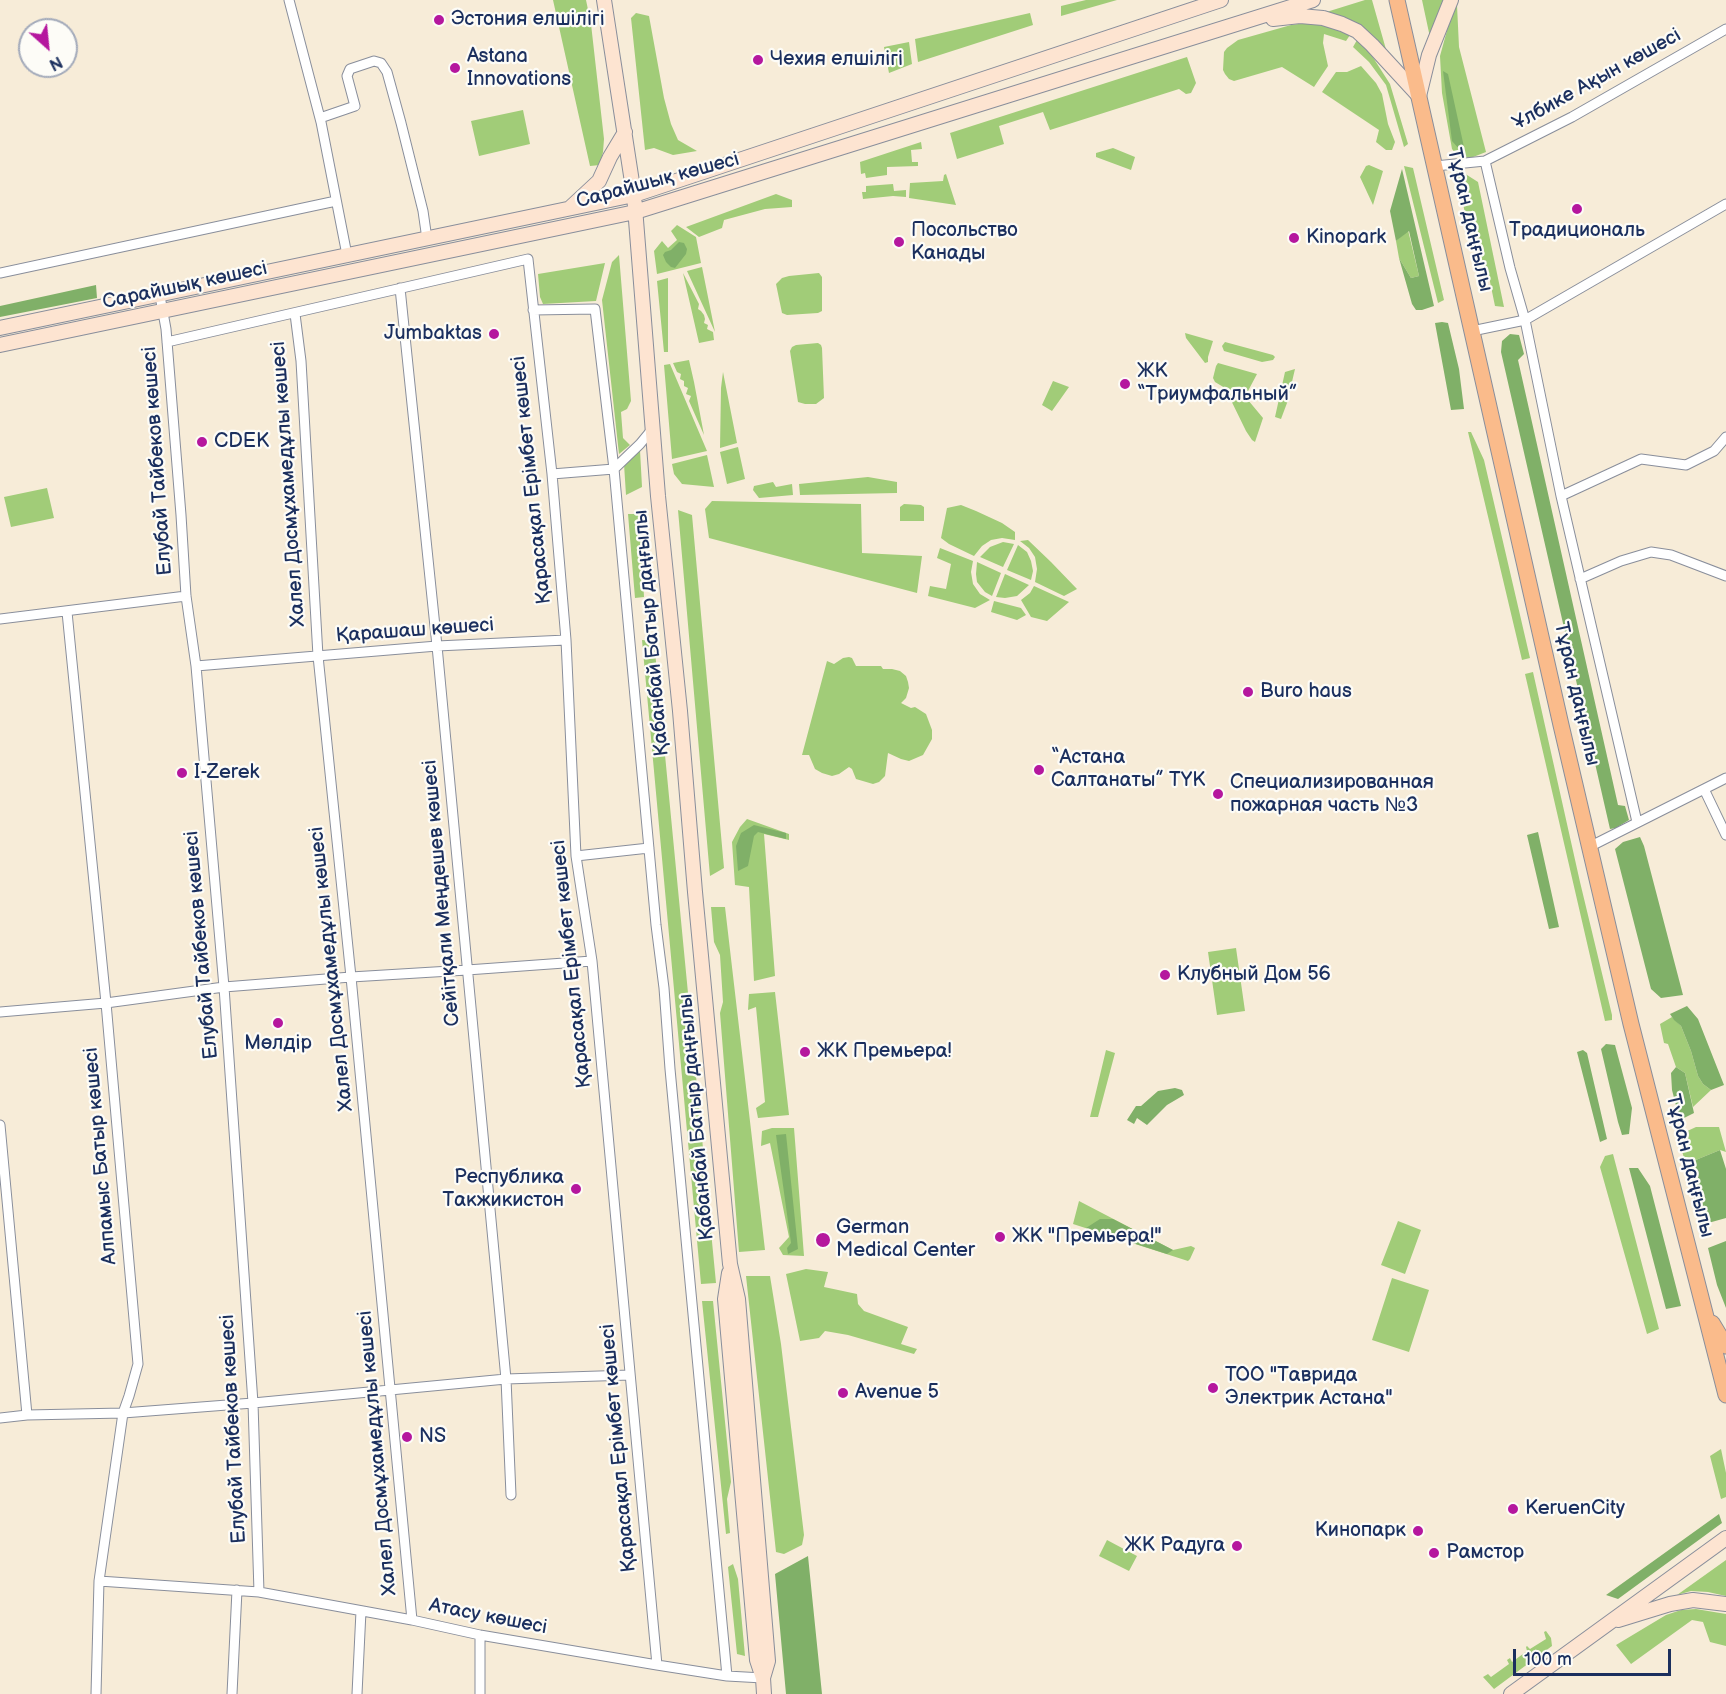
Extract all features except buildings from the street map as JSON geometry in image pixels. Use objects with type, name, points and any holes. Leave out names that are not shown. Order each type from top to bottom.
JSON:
[{"type":"main road","name":"Қабанбай Батыр даңғылы","points":[[604,0],[634,195],[730,1264],[738,1299],[768,1661],[763,1678],[764,1694]]},
{"type":"main road","name":"Сарайшық көшесі","points":[[0,328],[634,195],[1221,0]]},
{"type":"main road","name":"Сарайшық көшесі","points":[[0,345],[635,212],[1313,0]]},
{"type":"main road","name":"Тұран даңғылы","points":[[1397,0],[1631,1024],[1726,1395]]},
{"type":"main road","points":[[1419,96],[1429,55],[1451,0]]},
{"type":"main road","points":[[1244,22],[1300,16],[1323,18],[1342,24],[1357,31],[1372,45],[1419,96]]},
{"type":"main road","points":[[569,209],[599,181],[625,132]]},
{"type":"main road","points":[[1703,1309],[1726,1346]]},
{"type":"main road","points":[[1511,1694],[1726,1538]]},
{"type":"main road","points":[[1608,1623],[1670,1604],[1692,1600],[1726,1604]]},
{"type":"street","points":[[289,0],[320,118],[347,255]]},
{"type":"street","name":"Ұлбике Ақын көшесі","points":[[1485,161],[1572,117],[1726,29]]},
{"type":"street","points":[[320,118],[355,106],[348,76],[350,69],[374,61],[381,63],[387,72],[401,123],[423,212],[427,238]]},
{"type":"street","points":[[1435,166],[1485,161],[1510,268],[1525,320],[1561,496],[1637,822]]},
{"type":"street","points":[[0,273],[336,201]]},
{"type":"street","points":[[1472,330],[1525,320],[1726,204]]},
{"type":"street","name":"Қарасақал Ерімбет көшесі","points":[[400,288],[528,259],[552,474],[566,640],[576,856],[592,961],[657,1665]]},
{"type":"street","points":[[167,342],[400,288]]},
{"type":"street","name":"Сейітқали Меңдешев көшесі","points":[[400,288],[437,646],[506,1379],[512,1495]]},
{"type":"street","name":"Елубай Тайбеков көшесі","points":[[160,296],[167,342],[186,596],[196,666],[224,987],[253,1403],[259,1592]]},
{"type":"street","points":[[533,310],[595,309],[614,469],[727,1676]]},
{"type":"street","name":"Халел Досмұхамедұлы көшесі","points":[[295,314],[301,361],[318,656],[412,1620]]},
{"type":"street","points":[[552,474],[614,469],[654,427]]},
{"type":"street","points":[[1561,496],[1641,459],[1686,465],[1714,451],[1726,437]]},
{"type":"street","points":[[1581,579],[1621,561],[1651,552],[1671,555],[1726,576]]},
{"type":"street","points":[[0,619],[186,596]]},
{"type":"street","name":"Алпамыс Батыр көшесі","points":[[67,612],[106,1003],[138,1364],[123,1413],[99,1581],[96,1694]]},
{"type":"street","name":"Қарашаш көшесі","points":[[196,666],[437,646],[566,640]]},
{"type":"street","points":[[1591,846],[1726,778]]},
{"type":"street","points":[[1704,789],[1726,835]]},
{"type":"street","points":[[576,856],[649,848]]},
{"type":"street","points":[[0,1012],[106,1003],[224,987],[592,961]]},
{"type":"street","points":[[0,1125],[27,1415]]},
{"type":"street","points":[[0,1418],[27,1415],[123,1413],[253,1403],[506,1379],[630,1375]]},
{"type":"street","name":"Атасу көшесі","points":[[99,1581],[259,1592],[480,1635],[727,1676],[763,1678]]},
{"type":"street","points":[[232,1694],[237,1590]]},
{"type":"street","name":"Халел Досмұхамедұлы көшесі","points":[[357,1694],[361,1611]]},
{"type":"street","points":[[480,1635],[480,1694]]},
{"type":"green space","points":[[553,0],[586,0],[591,24],[604,139],[600,165],[590,166]]},
{"type":"green space","points":[[1086,0],[1117,0],[1061,16],[1061,6]]},
{"type":"green space","points":[[1365,0],[1372,0],[1389,60],[1320,14]]},
{"type":"green space","points":[[1422,0],[1447,0],[1431,42]]},
{"type":"green space","points":[[1454,5],[1457,5],[1459,47],[1486,152],[1468,159],[1458,156],[1452,149],[1442,93],[1440,56]]},
{"type":"green space","points":[[636,13],[649,16],[664,98],[678,140],[697,151],[673,155],[654,148],[645,150],[631,18]]},
{"type":"green space","points":[[1030,13],[1033,25],[918,62],[915,39]]},
{"type":"green space","points":[[1306,23],[1326,26],[1350,35],[1346,41],[1324,34],[1323,43],[1328,66],[1314,87],[1282,67],[1234,81],[1225,74],[1223,70],[1224,52],[1238,40]]},
{"type":"green space","points":[[1357,40],[1367,48],[1390,84],[1408,144],[1404,147],[1386,85],[1369,62],[1353,47]]},
{"type":"green space","points":[[909,42],[912,64],[889,73],[884,47]]},
{"type":"green space","points":[[1187,57],[1196,83],[1191,93],[1186,94],[1179,89],[1050,130],[1043,112],[999,126],[1004,144],[957,159],[950,133]]},
{"type":"green space","points":[[1361,66],[1376,83],[1382,94],[1388,124],[1395,142],[1392,150],[1386,150],[1376,142],[1379,130],[1322,92],[1336,72],[1347,72]]},
{"type":"green space","points":[[1443,71],[1448,74],[1464,147],[1460,150],[1452,141]]},
{"type":"green space","points":[[523,110],[530,144],[479,156],[471,121]]},
{"type":"green space","points":[[921,142],[922,149],[911,150],[912,162],[918,162],[918,166],[887,167],[887,175],[866,178],[865,173],[861,174],[860,162]]},
{"type":"green space","points":[[1113,148],[1135,157],[1131,170],[1096,157],[1096,153]]},
{"type":"green space","points":[[1369,165],[1383,171],[1373,205],[1360,177]]},
{"type":"green space","points":[[1404,166],[1413,168],[1444,300],[1438,303]]},
{"type":"green space","points":[[1456,168],[1478,182],[1504,307],[1495,306],[1489,277],[1478,261],[1471,244]]},
{"type":"green space","points":[[1402,169],[1434,306],[1422,310],[1416,310],[1412,304],[1399,258],[1411,278],[1419,276],[1409,231],[1396,241],[1390,211]]},
{"type":"green space","points":[[946,174],[956,205],[909,198],[910,183],[943,181]]},
{"type":"green space","points":[[893,184],[894,191],[906,190],[906,197],[863,199],[862,192],[866,192],[866,186]]},
{"type":"green space","points":[[776,194],[792,200],[792,207],[765,209],[724,220],[722,228],[699,237],[686,227]]},
{"type":"green space","points":[[677,225],[696,237],[701,263],[657,274],[654,251],[662,241],[668,248],[677,240],[671,231]]},
{"type":"green space","points":[[1408,230],[1419,276],[1411,278],[1399,258],[1396,241]]},
{"type":"green space","points":[[679,242],[684,243],[687,249],[686,254],[675,268],[666,262],[663,255]]},
{"type":"green space","points":[[619,255],[631,401],[627,409],[621,412],[623,438],[630,445],[619,454],[602,300],[612,262]]},
{"type":"green space","points":[[605,263],[596,301],[543,304],[540,297],[538,274]]},
{"type":"green space","points":[[702,267],[715,332],[687,271]]},
{"type":"green space","points":[[683,273],[699,304],[698,309],[704,315],[704,323],[708,325],[707,329],[713,332],[714,340],[699,343]]},
{"type":"green space","points":[[819,273],[822,277],[822,311],[787,315],[782,313],[776,284],[782,278],[789,276]]},
{"type":"green space","points":[[668,278],[668,352],[664,352],[657,281]]},
{"type":"green space","points":[[96,285],[97,298],[0,317],[0,306]]},
{"type":"green space","points":[[1435,323],[1448,323],[1459,369],[1464,409],[1451,410]]},
{"type":"green space","points":[[1185,333],[1213,341],[1208,362],[1205,363],[1186,338]]},
{"type":"green space","points":[[1510,334],[1519,335],[1524,354],[1518,360],[1618,805],[1625,806],[1629,820],[1616,828],[1610,829],[1501,352],[1502,341]]},
{"type":"green space","points":[[1225,342],[1275,357],[1273,360],[1262,362],[1224,351],[1222,346]]},
{"type":"green space","points":[[818,343],[822,348],[824,398],[816,404],[805,404],[798,402],[790,351],[796,345]]},
{"type":"green space","points":[[689,360],[704,435],[689,401],[691,396],[686,394],[688,388],[684,386],[684,381],[680,379],[681,374],[677,372],[673,363]]},
{"type":"green space","points":[[1218,363],[1257,374],[1248,391],[1243,394],[1263,418],[1255,442],[1246,431],[1225,388],[1213,378]]},
{"type":"green space","points":[[670,364],[707,451],[672,459],[664,365]]},
{"type":"green space","points":[[1295,369],[1281,419],[1275,417],[1285,372]]},
{"type":"green space","points":[[723,372],[737,443],[720,448],[721,388]]},
{"type":"green space","points":[[1053,381],[1069,387],[1052,411],[1042,405]]},
{"type":"green space","points":[[1468,432],[1471,432],[1484,460],[1530,658],[1522,660]]},
{"type":"green space","points":[[738,447],[745,479],[727,484],[720,452]]},
{"type":"green space","points":[[640,450],[642,487],[626,495],[624,464]]},
{"type":"green space","points":[[707,455],[714,487],[682,484],[674,474],[672,464]]},
{"type":"green space","points":[[868,477],[897,482],[897,493],[800,495],[799,484]]},
{"type":"green space","points":[[773,482],[776,487],[792,484],[793,495],[759,498],[753,490],[754,486]]},
{"type":"green space","points":[[47,488],[54,518],[11,527],[4,497]]},
{"type":"green space","points":[[712,501],[861,504],[862,553],[922,556],[917,593],[709,538],[705,509]]},
{"type":"green space","points":[[904,504],[924,507],[924,521],[900,521],[900,507]]},
{"type":"green space","points":[[961,505],[1002,523],[1015,532],[1015,540],[1002,538],[991,540],[974,556],[949,544],[941,538],[947,508]]},
{"type":"green space","points":[[678,510],[692,515],[724,868],[710,876]]},
{"type":"green space","points":[[628,514],[644,514],[646,546],[642,560],[644,597],[635,598]]},
{"type":"green space","points":[[1028,540],[1077,589],[1064,596],[1035,582],[1037,569],[1035,557],[1020,541]]},
{"type":"green space","points":[[1003,542],[1014,544],[1003,567],[980,557],[990,547]]},
{"type":"green space","points":[[1018,545],[1027,552],[1031,561],[1033,571],[1031,580],[1007,570]]},
{"type":"green space","points":[[940,548],[973,561],[971,572],[973,584],[980,594],[990,600],[975,608],[928,596],[930,586],[946,589],[951,564],[937,558]]},
{"type":"green space","points":[[977,562],[1001,573],[992,596],[985,592],[977,582]]},
{"type":"green space","points":[[1005,574],[1029,585],[1017,596],[996,597]]},
{"type":"green space","points":[[1034,586],[1069,602],[1047,621],[1031,617],[1021,600],[1030,593]]},
{"type":"green space","points":[[994,601],[1021,608],[1026,615],[1017,620],[991,612]]},
{"type":"green space","points":[[642,640],[654,641],[716,1283],[701,1284]]},
{"type":"green space","points":[[849,657],[856,666],[881,666],[883,669],[900,671],[906,676],[909,688],[906,698],[901,703],[911,708],[915,707],[926,714],[932,730],[932,739],[923,755],[909,761],[888,753],[885,776],[873,784],[856,779],[849,767],[832,776],[822,773],[815,769],[809,755],[802,755],[827,661],[834,664]]},
{"type":"green space","points":[[1533,672],[1612,1020],[1605,1021],[1525,674]]},
{"type":"green space","points":[[747,819],[789,834],[789,840],[764,834],[775,976],[754,981],[749,887],[735,885],[732,842]]},
{"type":"green space","points":[[754,825],[786,833],[786,839],[758,832],[754,836],[748,866],[738,871],[736,846],[741,833]]},
{"type":"green space","points":[[1538,832],[1559,927],[1549,929],[1527,835]]},
{"type":"green space","points":[[1640,837],[1683,995],[1661,998],[1651,989],[1615,849],[1623,842]]},
{"type":"green space","points":[[711,907],[725,907],[765,1250],[739,1252],[720,1013],[723,1002],[720,955],[714,942]]},
{"type":"green space","points":[[1236,948],[1245,1011],[1217,1015],[1208,952]]},
{"type":"green space","points":[[775,992],[789,1115],[758,1118],[756,1108],[765,1102],[756,1007],[748,1010],[749,994]]},
{"type":"green space","points":[[1687,1006],[1698,1019],[1724,1085],[1711,1090],[1698,1076],[1681,1026],[1670,1014]]},
{"type":"green space","points":[[1672,1017],[1681,1026],[1698,1076],[1711,1090],[1693,1107],[1685,1073],[1676,1067],[1668,1044],[1664,1043],[1660,1024]]},
{"type":"green space","points":[[1606,1044],[1615,1045],[1632,1108],[1629,1134],[1622,1135],[1618,1122],[1601,1049]]},
{"type":"green space","points":[[1106,1050],[1115,1053],[1098,1117],[1090,1117]]},
{"type":"green space","points":[[1583,1050],[1587,1053],[1607,1139],[1600,1142],[1577,1052]]},
{"type":"green space","points":[[1676,1067],[1685,1073],[1694,1113],[1684,1118],[1679,1117],[1672,1090],[1671,1073]]},
{"type":"green space","points":[[1175,1088],[1182,1090],[1184,1095],[1167,1105],[1147,1125],[1137,1118],[1134,1124],[1127,1120],[1136,1106],[1141,1106],[1158,1091]]},
{"type":"green space","points":[[1696,1127],[1719,1127],[1726,1152],[1720,1150],[1686,1164],[1679,1142],[1683,1133]]},
{"type":"green space","points":[[772,1128],[794,1128],[804,1256],[783,1255],[779,1248],[789,1237],[770,1143],[761,1146],[762,1131]]},
{"type":"green space","points":[[786,1134],[798,1249],[788,1254],[787,1248],[791,1243],[776,1135]]},
{"type":"green space","points":[[1720,1150],[1726,1169],[1726,1218],[1701,1225],[1686,1164]]},
{"type":"green space","points":[[1613,1154],[1659,1329],[1647,1334],[1600,1167],[1605,1156]]},
{"type":"green space","points":[[1629,1168],[1638,1168],[1650,1186],[1681,1306],[1666,1309]]},
{"type":"green space","points":[[1079,1201],[1173,1250],[1191,1246],[1195,1248],[1190,1259],[1188,1261],[1073,1224]]},
{"type":"green space","points":[[1100,1219],[1113,1219],[1173,1250],[1167,1254],[1086,1228]]},
{"type":"green space","points":[[1398,1221],[1421,1230],[1405,1274],[1381,1265]]},
{"type":"green space","points":[[1726,1241],[1726,1308],[1717,1285],[1708,1248]]},
{"type":"green space","points":[[806,1269],[828,1272],[824,1287],[857,1294],[858,1304],[864,1311],[908,1327],[901,1344],[917,1349],[914,1354],[848,1335],[825,1331],[819,1338],[800,1341],[786,1274]]},
{"type":"green space","points":[[746,1276],[770,1276],[781,1344],[804,1535],[802,1545],[784,1554],[776,1552]]},
{"type":"green space","points":[[1392,1278],[1429,1290],[1409,1352],[1372,1340]]},
{"type":"green space","points":[[702,1301],[713,1301],[731,1482],[727,1499],[730,1533],[726,1534]]},
{"type":"green space","points":[[1721,1449],[1726,1473],[1726,1497],[1721,1499],[1710,1456]]},
{"type":"green space","points":[[1719,1514],[1722,1523],[1618,1599],[1606,1595]]},
{"type":"green space","points":[[1107,1540],[1137,1556],[1129,1571],[1099,1556]]},
{"type":"green space","points":[[808,1556],[822,1694],[786,1694],[775,1574]]},
{"type":"green space","points":[[1726,1560],[1726,1596],[1691,1591],[1677,1595]]},
{"type":"green space","points":[[733,1564],[738,1579],[745,1656],[737,1654],[728,1567]]},
{"type":"green space","points":[[1696,1609],[1726,1614],[1726,1646],[1710,1642],[1703,1622],[1692,1620],[1631,1664],[1616,1645],[1666,1615],[1681,1610]]},
{"type":"green space","points":[[1546,1631],[1551,1638],[1552,1646],[1494,1689],[1483,1677],[1488,1674],[1491,1677],[1509,1664],[1507,1660],[1510,1658],[1512,1662],[1527,1651],[1527,1646],[1530,1649],[1546,1639],[1544,1632]]},
{"type":"place","name":"Эстония елшілігі","points":[[439,20]]},
{"type":"place","name":"Чехия елшілігі","points":[[758,60]]},
{"type":"place","name":"Astana Innovations","points":[[455,68]]},
{"type":"place","name":"Традициональ","points":[[1577,209]]},
{"type":"place","name":"Kinopark","points":[[1294,238]]},
{"type":"place","name":"Посольство Канады","points":[[899,242]]},
{"type":"place","name":"Jumbaktas","points":[[494,334]]},
{"type":"place","name":"ЖК “Триумфальный”","points":[[1125,384]]},
{"type":"place","name":"CDEK","points":[[202,442]]},
{"type":"place","name":"Buro haus","points":[[1248,692]]},
{"type":"place","name":"“Астана Салтанаты” ТҮК","points":[[1039,770]]},
{"type":"place","name":"I-Zerek","points":[[182,773]]},
{"type":"place","name":"Специализированная пожарная часть №3","points":[[1218,794]]},
{"type":"place","name":"Клубный Дом 56","points":[[1165,975]]},
{"type":"place","name":"Мөлдір","points":[[278,1023]]},
{"type":"place","name":"ЖК Премьера!","points":[[805,1052]]},
{"type":"place","name":"Республика Такжикистон","points":[[576,1189]]},
{"type":"place","name":"ЖК \"Премьера!\"","points":[[1000,1237]]},
{"type":"place","name":"German Medical Center","points":[[823,1240]]},
{"type":"place","name":"ТОО \"Таврида Электрик Астана\"","points":[[1213,1388]]},
{"type":"place","name":"Avenue 5","points":[[843,1393]]},
{"type":"place","name":"NS","points":[[407,1437]]},
{"type":"place","name":"KeruenCity","points":[[1513,1509]]},
{"type":"place","name":"Кинопарк","points":[[1418,1531]]},
{"type":"place","name":"ЖК Радуга","points":[[1237,1546]]},
{"type":"place","name":"Рамстор","points":[[1434,1553]]}]
